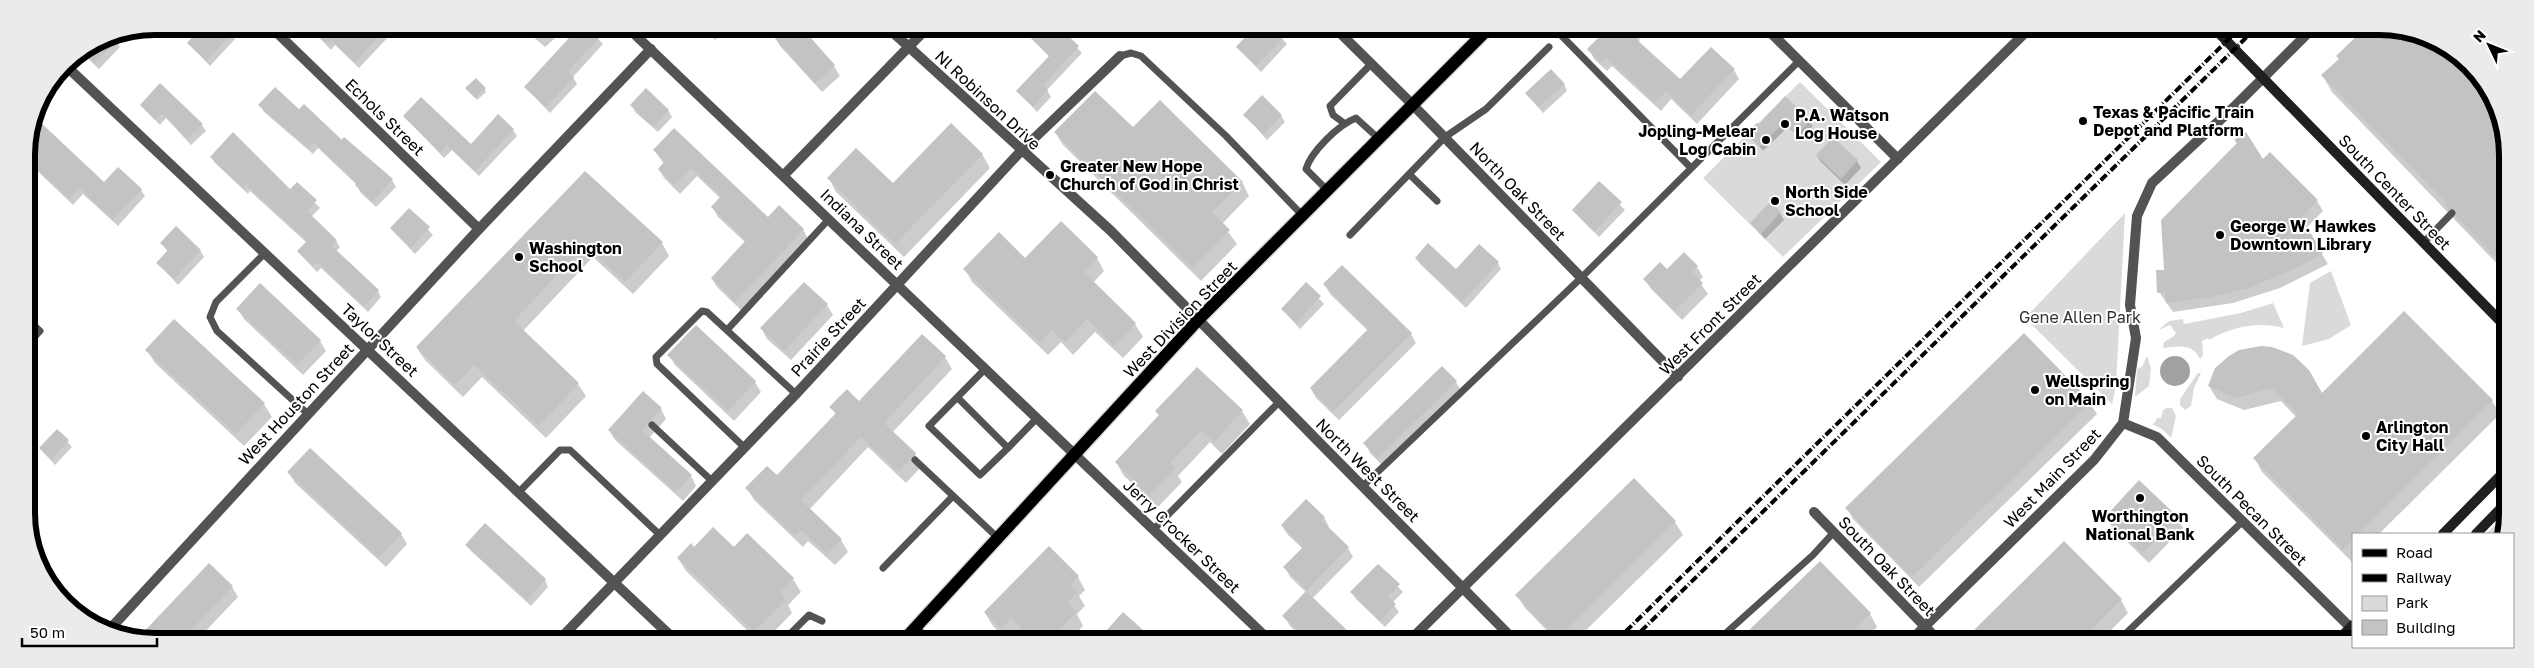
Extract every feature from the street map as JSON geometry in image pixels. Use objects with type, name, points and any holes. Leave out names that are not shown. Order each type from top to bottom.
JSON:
[{"type":"main road","name":"West Division Street","points":[[910,633],[1198,320],[1482,35]]},
{"type":"main road","name":"South Center Street","points":[[2221,35],[2499,320]]},
{"type":"main road","points":[[2444,533],[2499,477]]},
{"type":"main road","points":[[2477,533],[2499,510]]},
{"type":"street","name":"Echols Street","points":[[279,35],[479,229]]},
{"type":"street","name":"Indiana Street","points":[[636,35],[1075,455]]},
{"type":"street","name":"Nl Robinson Drive","points":[[896,35],[1021,151],[1111,231],[1198,320]]},
{"type":"street","points":[[784,175],[920,35]]},
{"type":"street","name":"North Oak Street","points":[[1341,35],[1445,137],[1678,377]]},
{"type":"street","points":[[1773,35],[1898,159]]},
{"type":"street","name":"West Front Street","points":[[1417,633],[1464,589],[2023,35]]},
{"type":"street","name":"West Main Street","points":[[1918,633],[2094,460],[2123,423],[2136,338],[2130,305],[2137,216],[2152,183],[2234,108],[2306,35]]},
{"type":"street","name":"West Houston Street","points":[[113,626],[367,349],[651,49]]},
{"type":"street","name":"Prairie Street","points":[[566,633],[796,394],[1021,151],[1120,56]]},
{"type":"street","name":"Taylor Street","points":[[71,70],[520,491],[668,633]]},
{"type":"street","name":"North West Street","points":[[1198,320],[1278,402],[1364,485],[1507,633]]},
{"type":"street","name":"South Pecan Street","points":[[2123,423],[2157,437],[2352,628]]},
{"type":"street","name":"Jerry Crocker Street","points":[[1075,455],[1154,528],[1262,633]]},
{"type":"street","name":"South Oak Street","points":[[1814,512],[1930,633]]},
{"type":"street","points":[[915,628],[920,633]]},
{"type":"lane","points":[[1563,37],[1691,168]]},
{"type":"lane","points":[[1350,235],[1445,137],[1486,109],[1549,47]]},
{"type":"lane","points":[[1120,56],[1131,53],[1141,56],[1226,136],[1302,215]]},
{"type":"lane","points":[[1364,485],[1582,277],[1799,61]]},
{"type":"lane","points":[[1344,122],[1332,115],[1330,106],[1372,64]]},
{"type":"lane","points":[[1327,190],[1306,169],[1308,159],[1344,122],[1356,118],[1378,138]]},
{"type":"lane","points":[[1409,174],[1437,200]]},
{"type":"lane","points":[[2424,242],[2452,213]]},
{"type":"lane","points":[[727,330],[830,219]]},
{"type":"lane","points":[[265,253],[216,302],[210,317],[217,331],[308,414]]},
{"type":"lane","points":[[744,447],[657,364],[656,357],[702,311],[707,312],[796,394]]},
{"type":"lane","points":[[35,326],[40,331],[35,336]]},
{"type":"lane","points":[[985,369],[930,426],[980,476],[1037,418]]},
{"type":"lane","points":[[958,398],[1008,448]]},
{"type":"lane","points":[[1154,528],[1278,402]]},
{"type":"lane","points":[[652,425],[712,481]]},
{"type":"lane","points":[[520,491],[560,450],[570,450],[660,536]]},
{"type":"lane","points":[[915,460],[998,538]]},
{"type":"lane","points":[[883,568],[953,496]]},
{"type":"lane","points":[[2126,633],[2242,522]]},
{"type":"lane","points":[[1727,633],[1813,554],[1834,532]]},
{"type":"lane","points":[[791,633],[809,615],[822,621]]},
{"type":"green space","points":[[1800,82],[1881,162],[1783,257],[1703,178]]},
{"type":"green space","name":"Gene Allen Park","points":[[2125,213],[2116,386],[2112,404],[2025,318]]},
{"type":"green space","points":[[2331,271],[2351,325],[2329,339],[2302,346],[2310,283]]},
{"type":"green space","points":[[2273,303],[2284,328],[2255,325],[2226,332],[2209,340],[2208,338],[2202,341],[2203,355],[2200,359],[2189,348],[2179,346],[2163,348],[2164,342],[2176,333],[2170,325],[2158,330],[2169,321],[2183,319],[2184,324],[2241,313]]},
{"type":"green space","points":[[2147,356],[2151,368],[2149,386],[2135,397],[2137,369],[2142,367]]},
{"type":"green space","points":[[2198,373],[2201,373],[2194,388],[2191,406],[2185,410],[2180,405],[2180,399]]},
{"type":"green space","points":[[2172,408],[2176,416],[2171,438],[2162,429],[2150,423],[2154,424],[2157,418],[2161,418],[2163,410]]},
{"type":"green space","points":[[2498,522],[2498,533],[2487,533]]},
{"type":"shaded area","points":[[2175,356],[2186,360],[2190,371],[2186,382],[2175,386],[2164,382],[2160,371],[2164,360]]},
{"type":"building","points":[[194,35],[230,35],[206,61],[187,43]]},
{"type":"building","points":[[318,35],[380,35],[355,62],[331,40],[327,44]]},
{"type":"building","points":[[566,35],[598,35],[600,37],[568,71],[574,77],[546,107],[524,87],[569,38]]},
{"type":"building","points":[[772,35],[808,35],[835,65],[815,83]]},
{"type":"building","points":[[1029,35],[1067,35],[1079,46],[1043,85],[1048,90],[1033,107],[1016,91],[1049,56]]},
{"type":"building","points":[[1247,35],[1282,35],[1284,37],[1256,66],[1236,47]]},
{"type":"building","points":[[1601,35],[1632,35],[1680,79],[1711,47],[1735,69],[1691,115],[1666,91],[1655,103],[1606,57],[1601,63],[1587,49]]},
{"type":"building","points":[[2358,35],[2403,37],[2418,41],[2446,55],[2464,70],[2474,82],[2487,102],[2497,131],[2499,155],[2499,261],[2456,217],[2456,210],[2448,209],[2444,204],[2446,203],[2321,75],[2339,59],[2336,56]]},
{"type":"building","points":[[115,41],[95,63],[88,56]]},
{"type":"building","points":[[1551,69],[1565,84],[1538,107],[1525,93]]},
{"type":"building","points":[[476,78],[486,88],[475,98],[465,88]]},
{"type":"building","points":[[160,83],[203,124],[187,139],[162,113],[155,120],[140,105]]},
{"type":"building","points":[[275,87],[299,109],[304,104],[342,140],[344,137],[393,179],[372,202],[355,185],[357,183],[314,143],[308,148],[258,105]]},
{"type":"building","points":[[646,88],[669,110],[653,127],[630,105]]},
{"type":"building","points":[[1095,91],[1133,127],[1160,100],[1243,182],[1212,212],[1230,230],[1192,268],[1054,132]]},
{"type":"building","points":[[1262,95],[1282,115],[1263,134],[1243,115]]},
{"type":"building","points":[[1785,96],[1811,120],[1797,134],[1784,123],[1759,147],[1746,133],[1757,123],[1759,124]]},
{"type":"building","points":[[421,97],[471,144],[498,114],[514,129],[475,171],[447,145],[440,153],[403,116]]},
{"type":"building","points":[[40,122],[104,182],[118,167],[142,189],[113,220],[79,188],[69,199],[35,167],[35,147]]},
{"type":"building","points":[[951,123],[983,154],[895,244],[827,178],[856,148],[893,183]]},
{"type":"building","points":[[674,128],[768,217],[779,205],[804,229],[735,302],[711,278],[746,240],[711,207],[721,196],[691,168],[674,185],[658,169],[665,161],[653,150]]},
{"type":"building","points":[[233,132],[290,189],[297,182],[317,200],[307,211],[337,240],[332,246],[379,290],[364,306],[317,262],[313,266],[297,251],[307,241],[246,185],[243,188],[210,157]]},
{"type":"building","points":[[2246,132],[2263,159],[2270,152],[2318,200],[2301,218],[2323,253],[2299,267],[2248,288],[2207,298],[2166,303],[2165,292],[2157,293],[2156,270],[2164,270],[2161,220],[2237,143],[2234,140]]},
{"type":"building","points":[[1833,137],[1858,160],[1841,179],[1816,155]]},
{"type":"building","points":[[585,171],[663,242],[625,282],[585,245],[514,321],[579,383],[539,426],[474,365],[455,385],[416,347]]},
{"type":"building","points":[[1599,181],[1622,202],[1594,232],[1572,210]]},
{"type":"building","points":[[1770,202],[1781,212],[1761,234],[1750,223]]},
{"type":"building","points":[[409,208],[430,227],[411,248],[390,228]]},
{"type":"building","points":[[1061,221],[1098,257],[1084,272],[1136,323],[1114,346],[1087,319],[1065,342],[1052,330],[1040,343],[963,269],[999,232],[1025,258]]},
{"type":"building","points":[[176,226],[201,250],[174,279],[156,263],[168,250],[160,243]]},
{"type":"building","points":[[1428,243],[1456,269],[1479,244],[1499,262],[1462,302],[1415,258]]},
{"type":"building","points":[[1684,252],[1698,266],[1692,272],[1703,283],[1675,311],[1643,279],[1660,262],[1667,269]]},
{"type":"building","points":[[1342,265],[1412,333],[1333,412],[1310,388],[1368,329],[1323,284]]},
{"type":"building","points":[[804,282],[828,304],[784,351],[760,328]]},
{"type":"building","points":[[1306,282],[1321,296],[1296,323],[1281,309]]},
{"type":"building","points":[[260,283],[321,340],[297,365],[236,309]]},
{"type":"building","name":"Arlington City Hall","points":[[2404,311],[2493,400],[2359,533],[2352,533],[2352,541],[2343,549],[2253,458],[2298,414],[2272,388],[2236,398],[2208,386],[2215,368],[2229,356],[2239,350],[2261,346],[2272,347],[2293,355],[2309,370],[2322,393]]},
{"type":"building","points":[[174,319],[265,403],[236,434],[145,350]]},
{"type":"building","points":[[696,325],[756,381],[728,411],[667,355]]},
{"type":"building","points":[[2024,333],[2091,402],[1912,577],[1845,508]]},
{"type":"building","points":[[922,334],[946,356],[884,423],[916,453],[899,472],[861,437],[801,500],[842,539],[827,554],[801,530],[795,536],[745,488],[767,466],[777,475],[836,413],[829,407],[847,389],[859,401]]},
{"type":"building","points":[[1442,366],[1457,381],[1378,458],[1363,443]]},
{"type":"building","points":[[1197,367],[1243,410],[1214,442],[1202,430],[1170,463],[1175,468],[1149,495],[1115,462],[1159,415],[1155,411]]},
{"type":"building","points":[[643,391],[662,408],[642,430],[692,475],[676,492],[608,430]]},
{"type":"building","points":[[57,429],[69,440],[51,460],[39,448]]},
{"type":"building","points":[[310,448],[402,533],[379,558],[287,472]]},
{"type":"building","points":[[1634,478],[1676,521],[1562,633],[1552,633],[1515,595]]},
{"type":"building","name":"Worthington National Bank","points":[[2139,480],[2178,517],[2143,553],[2105,517]]},
{"type":"building","points":[[1306,499],[1325,517],[1321,520],[1349,547],[1307,590],[1283,567],[1303,547],[1281,525]]},
{"type":"building","points":[[485,523],[546,579],[527,600],[465,545]]},
{"type":"building","points":[[713,527],[734,547],[747,533],[794,578],[780,593],[786,599],[754,632],[677,558],[691,543],[694,547]]},
{"type":"building","points":[[2064,541],[2122,599],[2088,633],[1972,632]]},
{"type":"building","points":[[1049,546],[1079,576],[1071,585],[1078,592],[1068,602],[1077,612],[1056,633],[1026,633],[1011,618],[1001,629],[984,612]]},
{"type":"building","points":[[1820,561],[1871,613],[1850,633],[1746,633]]},
{"type":"building","points":[[209,563],[233,586],[189,633],[143,633]]},
{"type":"building","points":[[1378,564],[1400,584],[1388,597],[1396,604],[1380,621],[1350,592]]},
{"type":"building","points":[[1306,591],[1350,633],[1300,633],[1282,616]]},
{"type":"building","points":[[1123,612],[1143,630],[1140,633],[1105,632]]},
{"type":"railway","points":[[1624,633],[2233,35]]},
{"type":"railway","points":[[1639,633],[2249,35]]},
{"type":"place","name":"Texas & Pacific Train Depot and Platform","points":[[2083,121]]},
{"type":"place","name":"P.A. Watson Log House","points":[[1785,124]]},
{"type":"place","name":"Jopling-Melear Log Cabin","points":[[1766,140]]},
{"type":"place","name":"Greater New Hope Church of God in Christ","points":[[1050,175]]},
{"type":"place","name":"North Side School","points":[[1775,201]]},
{"type":"place","name":"George W. Hawkes Downtown Library","points":[[2220,235]]},
{"type":"place","name":"Washington School","points":[[519,257]]},
{"type":"place","name":"Wellspring on Main","points":[[2035,390]]},
{"type":"place","name":"Arlington City Hall","points":[[2366,436]]},
{"type":"place","name":"Worthington National Bank","points":[[2140,498]]}]
